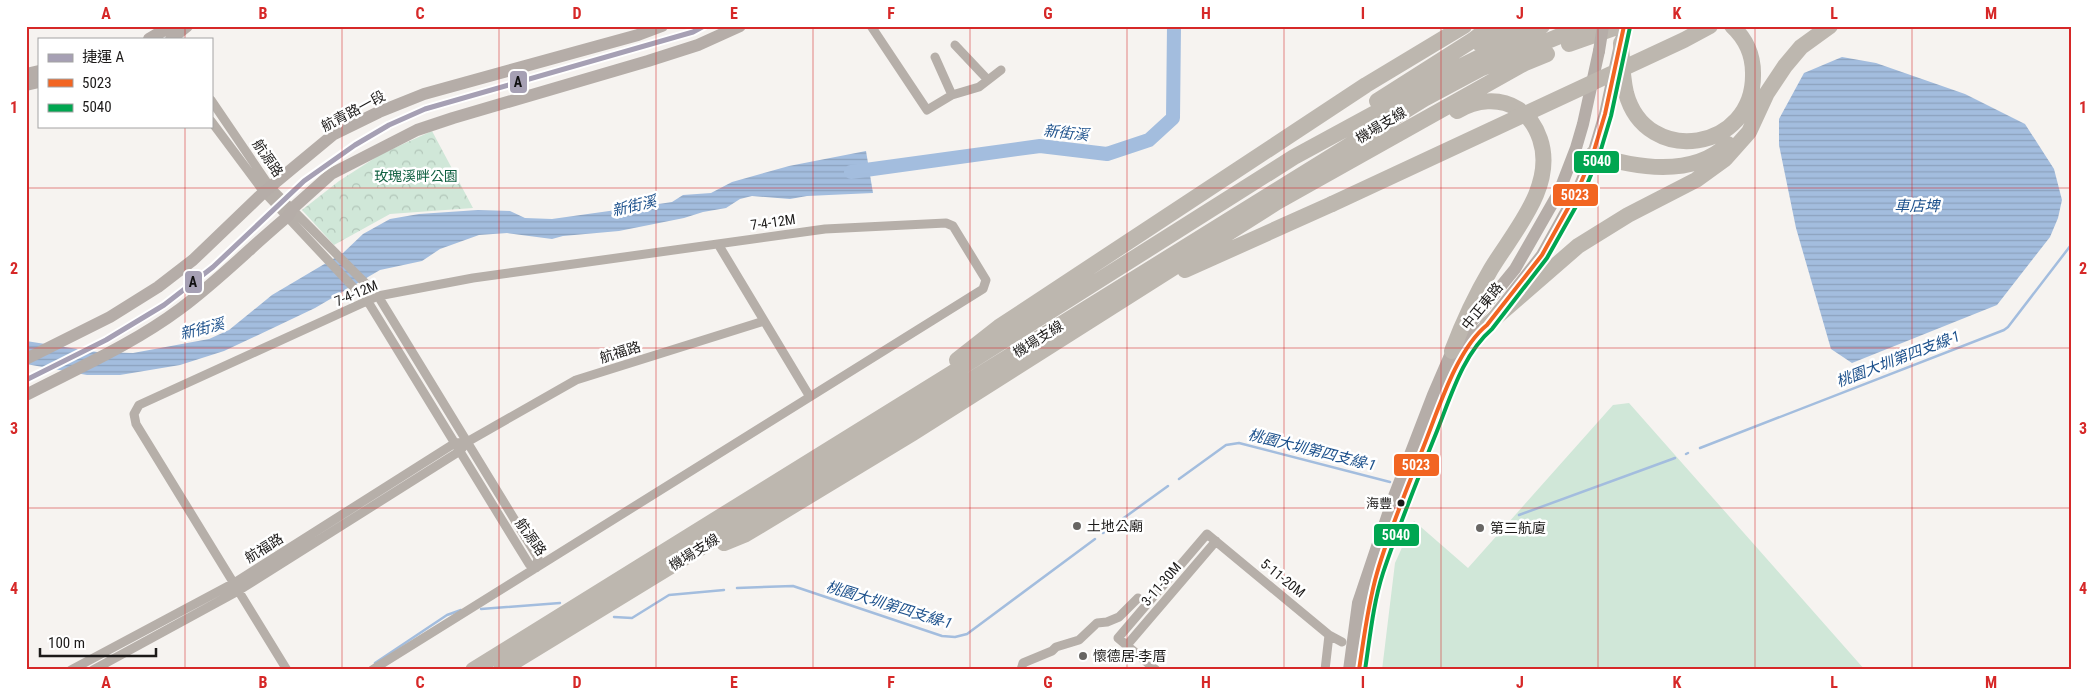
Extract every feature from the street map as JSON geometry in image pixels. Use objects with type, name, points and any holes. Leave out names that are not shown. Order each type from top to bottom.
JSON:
[{"type":"highway","points":[[949,366],[999,327],[1366,85],[1464,26]]},
{"type":"highway","points":[[878,419],[910,390],[1226,190],[1420,74],[1491,26]]},
{"type":"highway","points":[[1420,74],[1516,26]]},
{"type":"highway","name":"機場支線","points":[[473,670],[878,419],[1294,157],[1456,69],[1542,26]]},
{"type":"highway","name":"機場支線","points":[[501,670],[676,564],[1353,141],[1424,99],[1482,68],[1584,26]]},
{"type":"highway","points":[[676,564],[746,534],[921,428],[1277,202],[1352,162],[1525,63],[1580,39],[1620,26]]},
{"type":"highway","points":[[1148,284],[1166,279],[1332,204],[1684,40],[1710,26]]},
{"type":"highway","points":[[1621,43],[1626,94],[1634,111],[1656,134],[1675,141],[1696,141],[1714,137],[1730,127],[1750,100],[1754,82],[1753,61],[1742,37],[1732,26]]},
{"type":"highway","points":[[1487,324],[1578,246],[1628,215],[1696,180],[1725,159],[1749,132],[1762,104],[1785,66],[1801,47],[1830,26]]},
{"type":"highway","points":[[1352,162],[1381,151],[1463,107],[1482,102],[1500,101],[1511,105],[1530,119],[1538,134],[1544,150],[1545,167],[1539,188],[1470,307],[1452,351]]},
{"type":"highway","points":[[1593,154],[1639,166],[1668,167],[1696,162],[1720,152],[1738,134],[1762,104]]},
{"type":"street","points":[[153,38],[170,34],[187,26]]},
{"type":"street","name":"航青路一段","points":[[26,360],[110,317],[158,287],[194,260],[267,190],[334,134],[378,112],[424,94],[638,35],[662,26]]},
{"type":"street","points":[[26,395],[147,331],[210,286],[331,174],[417,130],[698,45],[740,26]]},
{"type":"street","points":[[871,26],[927,110],[952,95],[978,87],[1001,70]]},
{"type":"street","name":"中正東路","points":[[1349,670],[1358,603],[1363,586],[1433,395],[1452,351],[1470,324],[1515,269],[1560,192],[1576,148],[1603,26]]},
{"type":"street","name":"中正東路","points":[[1360,670],[1373,588],[1406,491],[1452,378],[1476,334],[1487,324],[1542,255],[1573,199],[1593,154],[1605,114],[1624,26]]},
{"type":"street","points":[[955,45],[988,80]]},
{"type":"street","points":[[935,57],[952,95]]},
{"type":"street","name":"航源路","points":[[212,102],[267,190]]},
{"type":"street","name":"航源路","points":[[212,122],[267,190],[290,213],[330,247],[378,296],[538,558],[536,568],[529,564],[367,302],[321,253],[290,213]]},
{"type":"street","points":[[1576,148],[1593,154]]},
{"type":"street","name":"7-4-12M","points":[[287,670],[136,424],[134,418],[135,410],[139,405],[378,296],[473,278],[825,229],[950,223],[986,280],[983,289],[372,670]]},
{"type":"street","points":[[718,244],[810,397]]},
{"type":"street","name":"航福路","points":[[93,670],[236,587],[457,447],[576,380],[764,321]]},
{"type":"street","name":"5-11-20M","points":[[1207,534],[1329,635],[1342,642]]},
{"type":"street","name":"3-11-30M","points":[[1207,534],[1118,638],[1126,645],[1216,541]]},
{"type":"street","name":"航福路","points":[[72,670],[236,587]]},
{"type":"street","points":[[1022,670],[1023,664],[1052,651],[1056,647],[1079,640],[1097,623],[1108,622],[1119,617],[1138,598]]},
{"type":"street","points":[[1325,670],[1329,635]]},
{"type":"street","points":[[1126,645],[1156,670]]},
{"type":"green space","name":"玫瑰溪畔公園","points":[[432,131],[473,208],[390,214],[334,245],[302,210],[339,181],[381,154]]},
{"type":"green space","points":[[1629,403],[1865,670],[1382,670],[1395,563],[1414,521],[1468,568],[1613,405]]},
{"type":"water","name":"車店埤","points":[[1842,57],[1876,63],[1965,94],[2025,124],[2054,169],[2062,200],[2058,218],[2050,237],[1997,305],[1852,363],[1831,349],[1796,228],[1779,145],[1779,119],[1804,73]]},
{"type":"water","points":[[866,151],[873,193],[807,196],[790,199],[752,196],[740,199],[726,208],[684,218],[619,231],[563,236],[552,239],[507,233],[479,235],[440,249],[422,261],[380,270],[315,308],[273,328],[224,351],[180,365],[120,375],[87,375],[26,364],[26,341],[97,352],[133,353],[209,339],[229,330],[272,295],[343,253],[363,234],[390,219],[419,214],[478,210],[510,211],[525,218],[552,219],[652,205],[672,202],[683,195],[711,193],[732,182],[789,166]]},
{"type":"waterway","name":"新街溪","points":[[851,172],[1040,146],[1107,154],[1149,140],[1173,118],[1174,26]]},
{"type":"waterway","name":"桃園大圳第四支線-1","points":[[1700,448],[2004,330],[2071,245]]},
{"type":"waterway","name":"桃園大圳第四支線-1","points":[[1179,479],[1226,445],[1239,443],[1390,482]]},
{"type":"waterway","name":"桃園大圳第四支線-1","points":[[1519,515],[1675,458]]},
{"type":"waterway","name":"桃園大圳第四支線-1","points":[[1103,533],[1168,486]]},
{"type":"waterway","name":"桃園大圳第四支線-1","points":[[737,588],[793,586],[942,636],[955,637],[967,634],[1095,539]]},
{"type":"waterway","name":"桃園大圳第四支線-1","points":[[614,617],[632,618],[669,595],[724,590]]},
{"type":"waterway","name":"桃園大圳第四支線-1","points":[[481,609],[560,603]]},
{"type":"waterway","name":"桃園大圳第四支線-1","points":[[375,663],[447,615],[461,610]]},
{"type":"metro line","name":"A","points":[[26,380],[106,340],[164,305],[213,267],[304,181],[355,145],[389,125],[425,109],[693,32],[704,26]]},
{"type":"transit line","name":"5023","points":[[1359,670],[1366,621],[1377,573],[1398,510],[1442,399],[1466,350],[1542,255],[1577,192],[1593,154],[1605,114],[1624,26]]},
{"type":"transit line","name":"5040","points":[[1365,670],[1374,609],[1383,573],[1453,390],[1473,351],[1547,258],[1583,194],[1599,156],[1611,116],[1630,27]]},
{"type":"place","name":"海豐","points":[[1401,503]]},
{"type":"place","name":"土地公廟","points":[[1077,526]]},
{"type":"place","name":"第三航廈","points":[[1480,528]]},
{"type":"place","name":"懷德居-李厝","points":[[1083,656]]}]
